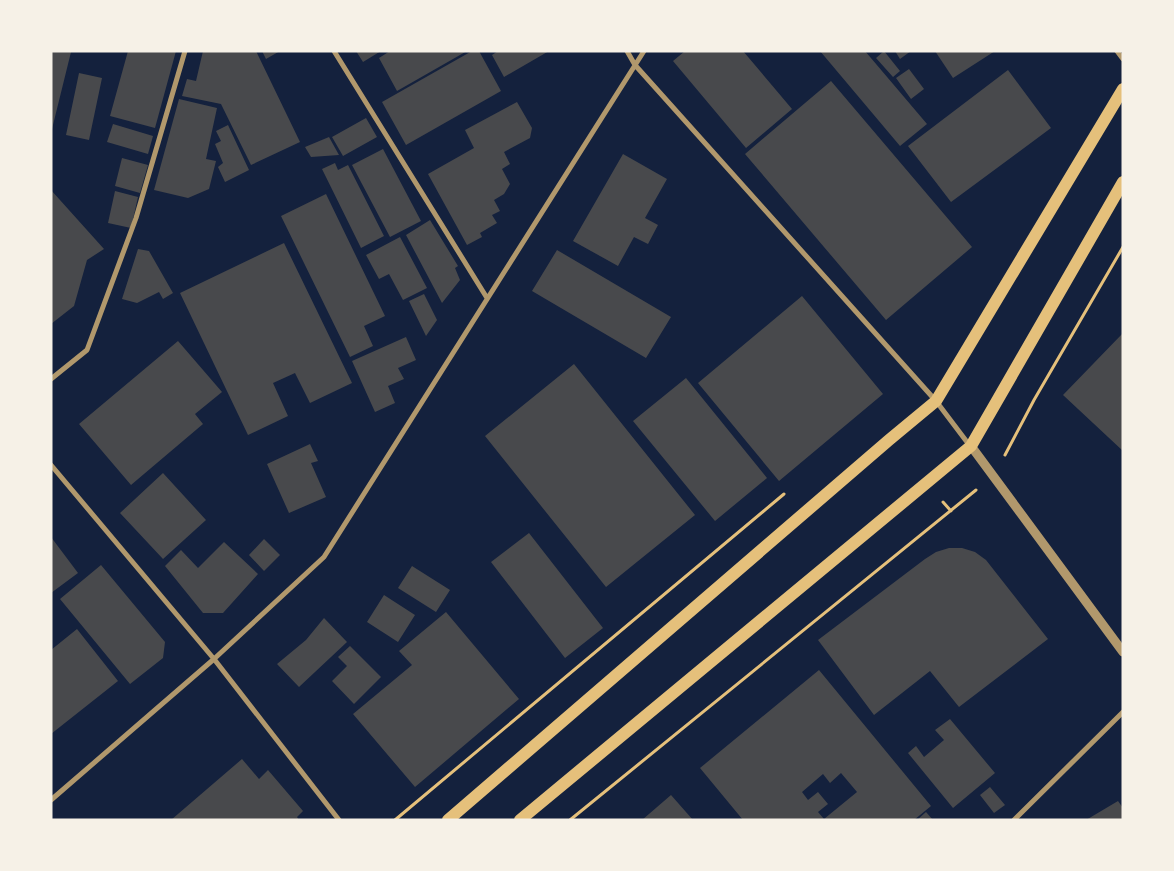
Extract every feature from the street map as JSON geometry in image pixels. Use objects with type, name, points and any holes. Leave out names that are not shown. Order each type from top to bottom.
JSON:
[{"type":"main road","points":[[448,820],[936,401],[1123,89]]},
{"type":"main road","points":[[520,820],[971,446],[1123,182]]},
{"type":"street","points":[[51,379],[87,350],[136,218],[184,51]]},
{"type":"street","points":[[334,51],[487,298]]},
{"type":"street","points":[[627,51],[635,65],[936,401],[1123,652]]},
{"type":"street","points":[[51,800],[214,659],[324,557],[644,51]]},
{"type":"street","points":[[1117,51],[1123,59]]},
{"type":"street","points":[[51,465],[214,659],[339,820]]},
{"type":"street","points":[[1014,820],[1123,712]]},
{"type":"path","points":[[398,819],[788,491]]},
{"type":"building","points":[[51,51],[71,52],[52,129],[51,129]]},
{"type":"building","points":[[128,51],[176,51],[155,128],[110,116]]},
{"type":"building","points":[[203,51],[256,51],[300,142],[251,165],[221,104],[182,96],[187,79],[196,81]]},
{"type":"building","points":[[262,51],[280,51],[266,59]]},
{"type":"building","points":[[356,51],[381,51],[363,62]]},
{"type":"building","points":[[390,51],[467,51],[397,91],[379,58]]},
{"type":"building","points":[[472,51],[479,51],[501,91],[406,145],[382,102]]},
{"type":"building","points":[[498,51],[549,51],[504,77],[492,55]]},
{"type":"building","points":[[685,51],[743,51],[792,109],[746,148],[673,61]]},
{"type":"building","points":[[820,51],[865,51],[927,124],[900,146]]},
{"type":"building","points":[[884,51],[900,71],[893,77],[876,58]]},
{"type":"building","points":[[895,51],[911,51],[900,59]]},
{"type":"building","points":[[935,51],[995,51],[953,78]]},
{"type":"building","points":[[909,69],[924,89],[911,99],[896,78]]},
{"type":"building","points":[[1008,70],[1051,128],[951,202],[908,146]]},
{"type":"building","points":[[79,73],[102,78],[89,140],[66,135]]},
{"type":"building","points":[[831,81],[972,247],[886,320],[745,154]]},
{"type":"building","points":[[179,99],[217,108],[206,159],[216,161],[209,189],[188,198],[154,190]]},
{"type":"building","points":[[517,102],[532,128],[530,138],[504,152],[510,164],[502,169],[510,184],[504,194],[494,200],[500,211],[492,215],[497,223],[480,233],[482,237],[467,245],[428,174],[474,148],[465,130]]},
{"type":"building","points":[[366,118],[377,137],[343,156],[332,137]]},
{"type":"building","points":[[113,124],[153,136],[148,154],[107,142]]},
{"type":"building","points":[[228,125],[249,170],[225,182],[218,167],[223,163],[215,144],[221,141],[216,131]]},
{"type":"building","points":[[329,137],[339,155],[311,157],[305,147]]},
{"type":"building","points":[[383,149],[421,221],[390,237],[352,165]]},
{"type":"building","points":[[623,154],[667,179],[645,218],[658,225],[648,244],[634,237],[618,266],[573,241]]},
{"type":"building","points":[[122,158],[148,165],[140,193],[115,186]]},
{"type":"building","points":[[335,163],[338,170],[348,165],[384,236],[361,248],[322,169]]},
{"type":"building","points":[[51,190],[104,249],[87,260],[74,306],[51,324]]},
{"type":"building","points":[[115,191],[138,197],[131,228],[108,223]]},
{"type":"building","points":[[326,194],[385,316],[364,326],[373,346],[350,357],[281,216]]},
{"type":"building","points":[[430,220],[458,266],[455,268],[460,280],[442,303],[406,235]]},
{"type":"building","points":[[400,237],[427,288],[403,300],[389,274],[379,279],[366,255]]},
{"type":"building","points":[[284,243],[352,383],[310,403],[295,373],[273,383],[288,416],[248,435],[180,293]]},
{"type":"building","points":[[138,249],[149,251],[173,293],[163,299],[159,292],[137,303],[122,299]]},
{"type":"building","points":[[557,250],[671,317],[646,358],[532,291]]},
{"type":"building","points":[[424,294],[437,320],[426,336],[409,301]]},
{"type":"building","points":[[802,296],[883,394],[779,481],[698,383]]},
{"type":"building","points":[[1123,333],[1123,451],[1063,395]]},
{"type":"building","points":[[406,337],[416,360],[398,368],[404,379],[388,386],[395,403],[375,412],[352,361]]},
{"type":"building","points":[[178,341],[222,392],[195,414],[203,424],[131,485],[79,424]]},
{"type":"building","points":[[574,364],[695,515],[606,587],[485,436]]},
{"type":"building","points":[[686,378],[767,478],[715,521],[633,421]]},
{"type":"building","points":[[310,444],[318,461],[311,463],[326,497],[289,513],[267,464]]},
{"type":"building","points":[[163,473],[206,520],[163,559],[120,513]]},
{"type":"building","points":[[529,533],[603,628],[565,658],[491,562]]},
{"type":"building","points":[[51,537],[78,573],[51,593]]},
{"type":"building","points":[[264,539],[280,555],[264,571],[249,555]]},
{"type":"building","points":[[224,542],[258,574],[223,613],[203,613],[165,566],[181,550],[198,568]]},
{"type":"building","points":[[949,548],[962,548],[975,552],[986,560],[1048,639],[959,707],[930,671],[874,715],[818,640],[925,559],[936,552]]},
{"type":"building","points":[[101,565],[165,642],[163,658],[130,684],[60,599]]},
{"type":"building","points":[[412,566],[450,590],[436,612],[398,588]]},
{"type":"building","points":[[384,595],[415,615],[398,642],[367,622]]},
{"type":"building","points":[[446,612],[519,699],[415,787],[353,714],[412,665],[399,651]]},
{"type":"building","points":[[324,618],[347,642],[299,687],[277,664],[306,640]]},
{"type":"building","points":[[77,629],[118,681],[51,734],[51,650]]},
{"type":"building","points":[[350,646],[381,677],[354,704],[332,681],[347,666],[338,657]]},
{"type":"building","points":[[819,670],[931,806],[914,820],[743,820],[700,768]],"holes":[[[841,773],[857,792],[824,819],[818,812],[828,804],[818,792],[808,800],[802,792],[823,774],[830,783]]]},
{"type":"building","points":[[950,719],[995,773],[953,808],[908,753],[916,746],[924,757],[944,740],[935,730]]},
{"type":"building","points":[[242,759],[259,779],[268,770],[303,811],[297,817],[299,820],[171,820]]},
{"type":"building","points":[[990,787],[1005,805],[994,813],[980,795]]},
{"type":"building","points":[[671,795],[693,820],[642,820]]},
{"type":"building","points":[[1118,801],[1123,808],[1123,820],[1086,820]]},
{"type":"building","points":[[926,812],[933,820],[917,820]]}]
